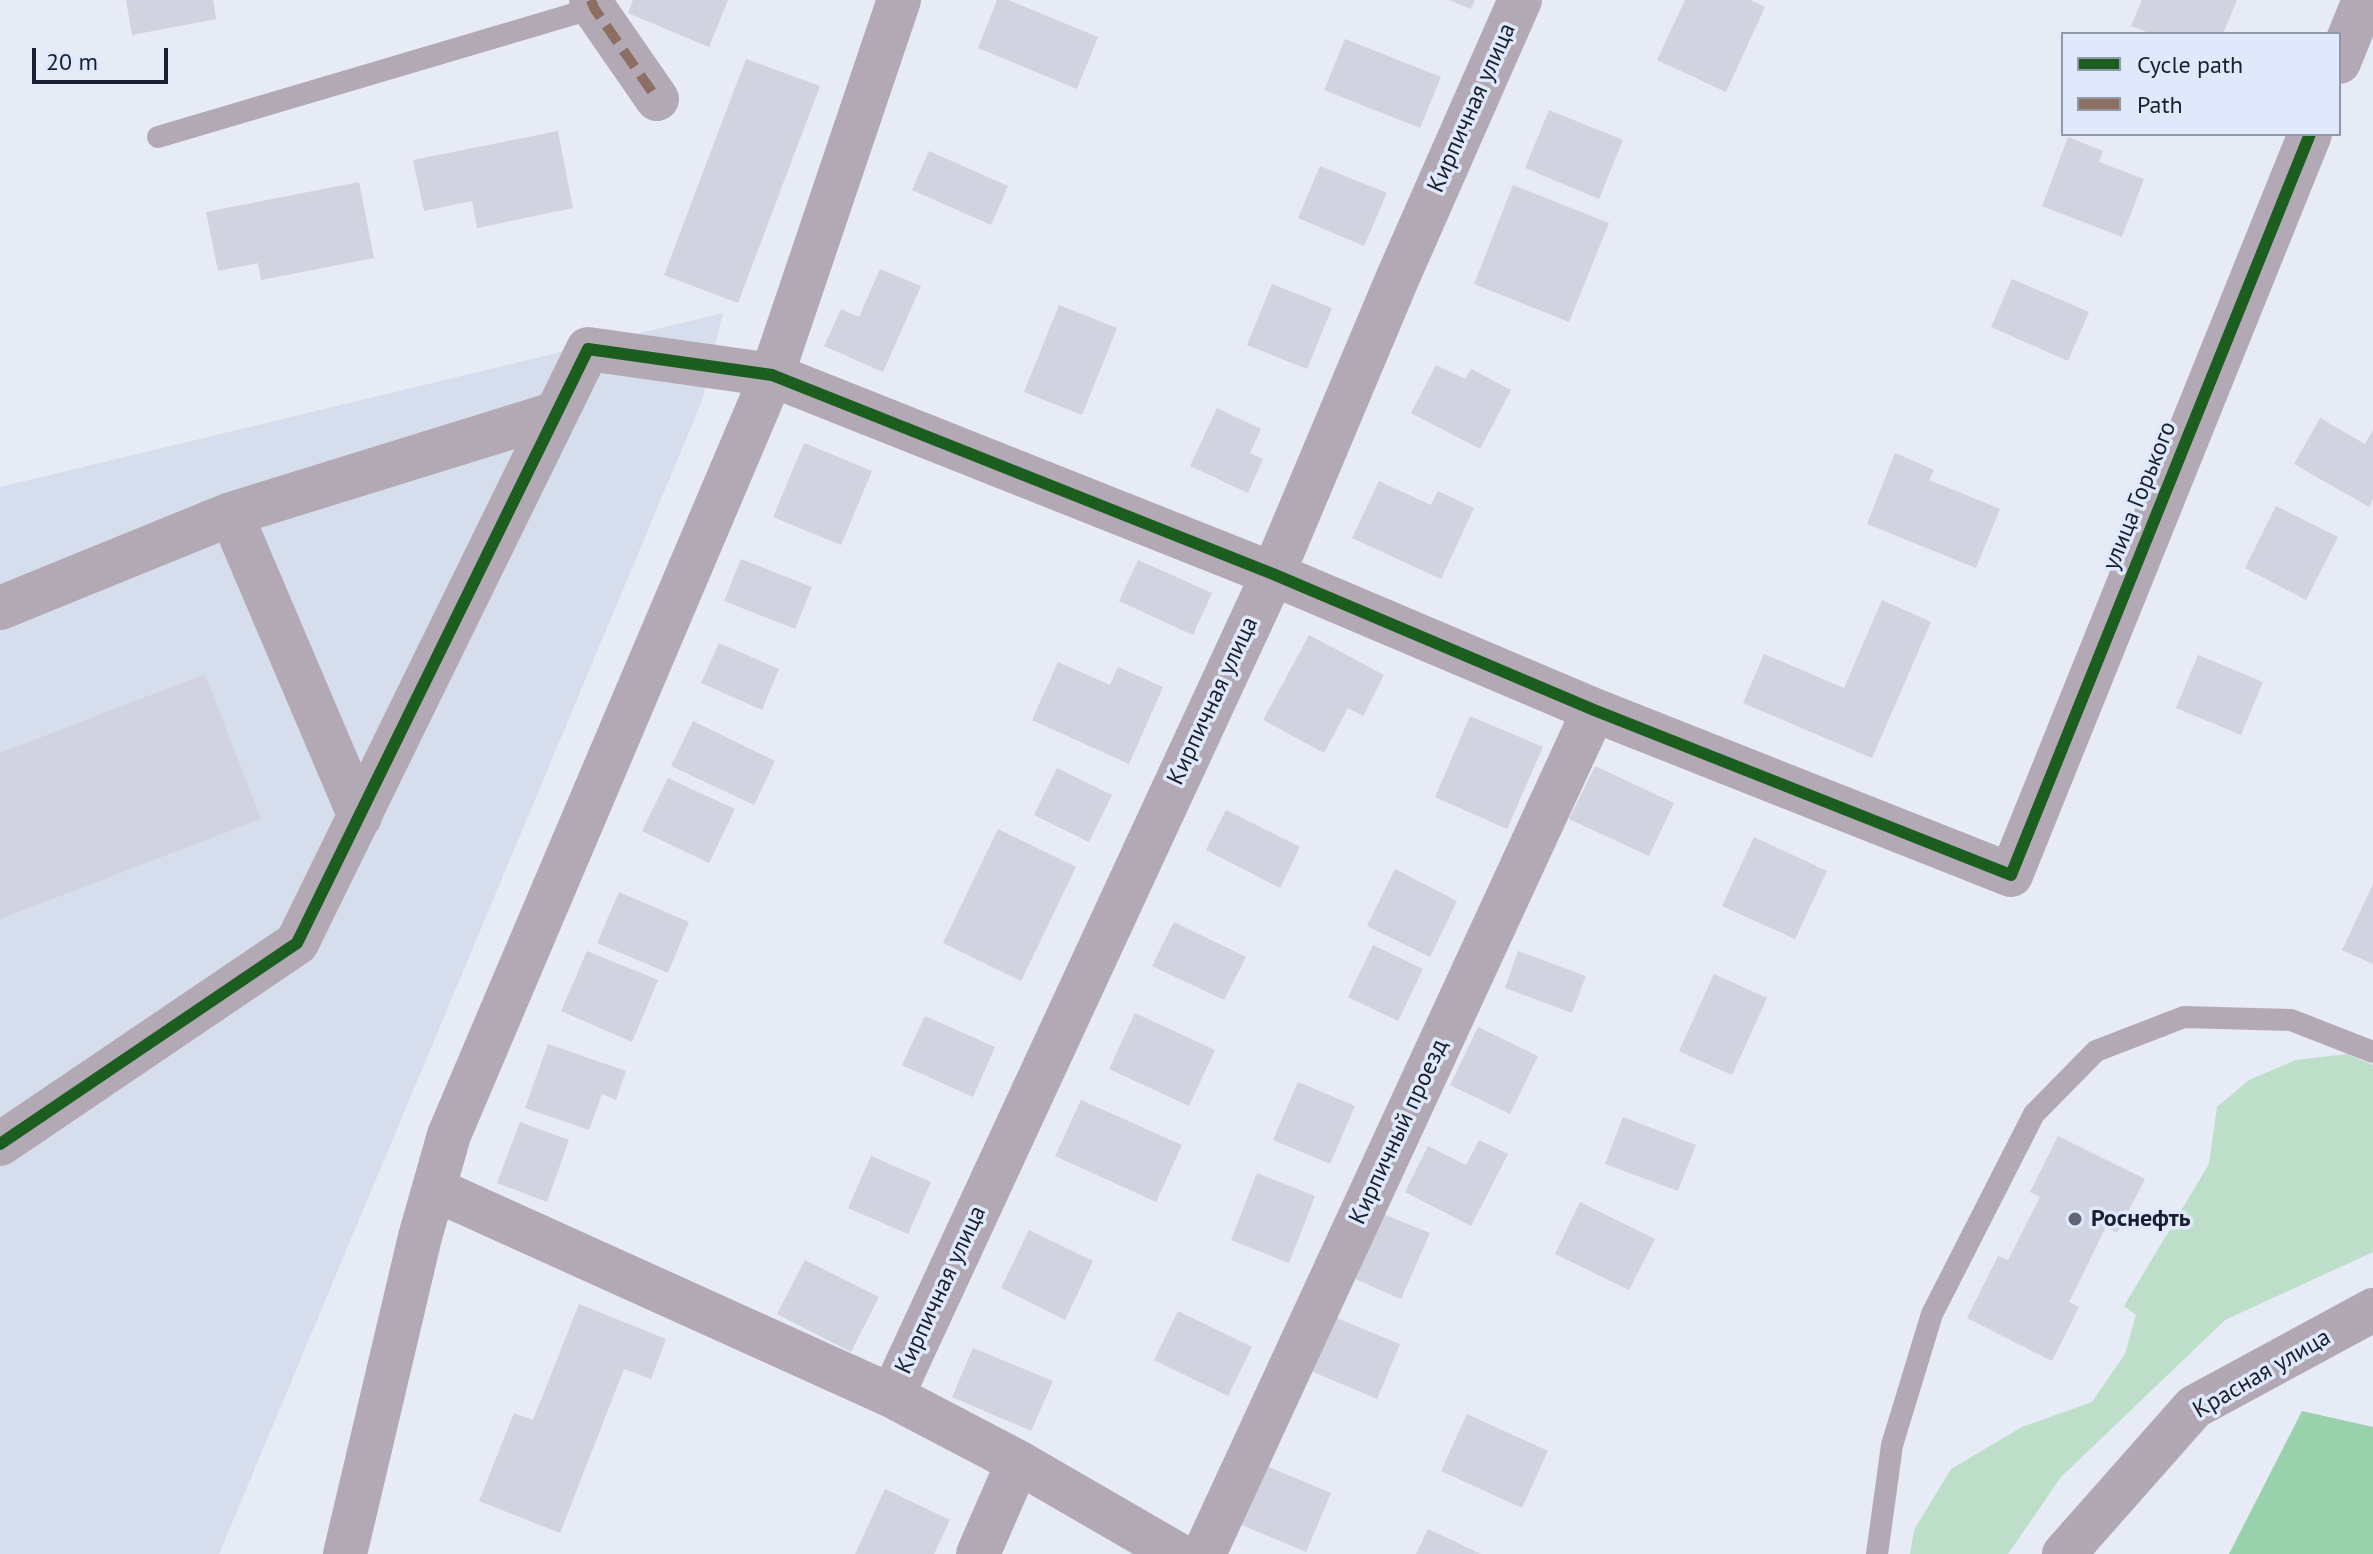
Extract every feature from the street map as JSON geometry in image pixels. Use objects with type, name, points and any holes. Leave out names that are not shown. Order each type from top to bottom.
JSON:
[{"type":"main road","name":"Красная улица","points":[[2064,1554],[2194,1407],[2373,1310]]},
{"type":"street","points":[[345,1554],[420,1237],[449,1135],[772,375],[899,0]]},
{"type":"street","name":"Кирпичная улица","points":[[892,1396],[1273,574],[1398,277],[1520,0]]},
{"type":"street","points":[[2341,57],[2364,0]]},
{"type":"street","points":[[593,4],[657,99]]},
{"type":"street","name":"улица Горького","points":[[1594,710],[2011,875],[2309,136]]},
{"type":"street","points":[[0,1144],[297,943],[588,349],[772,375],[1273,574],[1594,710]]},
{"type":"street","points":[[0,608],[231,514],[557,413]]},
{"type":"street","points":[[231,514],[360,817]]},
{"type":"street","name":"Кирпичный проезд","points":[[1204,1554],[1594,710]]},
{"type":"street","points":[[434,1189],[892,1396],[1018,1462],[1177,1554]]},
{"type":"street","points":[[978,1554],[1018,1462]]},
{"type":"lane","points":[[158,137],[593,4]]},
{"type":"lane","points":[[1877,1554],[1892,1445],[1932,1314],[2034,1114],[2096,1051],[2184,1017],[2291,1020],[2373,1052]]},
{"type":"shaded area","points":[[723,313],[702,401],[219,1554],[0,1554],[0,487]]},
{"type":"green space","points":[[2347,1054],[2373,1065],[2373,1252],[2225,1320],[2061,1477],[2008,1554],[1910,1554],[1914,1530],[1951,1469],[2022,1427],[2092,1402],[2125,1354],[2136,1315],[2124,1306],[2209,1164],[2217,1107],[2249,1080],[2296,1060]]},
{"type":"green space","points":[[2302,1411],[2373,1427],[2373,1554],[2229,1554]]},
{"type":"building","points":[[126,0],[213,0],[216,19],[132,35]]},
{"type":"building","points":[[633,0],[728,0],[709,47],[628,13]]},
{"type":"building","points":[[997,0],[1008,0],[1098,37],[1077,89],[978,48]]},
{"type":"building","points":[[1449,0],[1475,0],[1471,9]]},
{"type":"building","points":[[1685,0],[1750,0],[1765,7],[1726,92],[1657,60]]},
{"type":"building","points":[[2142,0],[2237,0],[2224,32],[2147,32],[2131,26]]},
{"type":"building","points":[[1345,39],[1441,77],[1420,128],[1324,90]]},
{"type":"building","points":[[746,59],[820,86],[738,303],[664,275]]},
{"type":"building","points":[[1549,110],[1623,140],[1599,199],[1525,168]]},
{"type":"building","points":[[558,131],[573,208],[477,228],[472,201],[424,211],[413,160]]},
{"type":"building","points":[[2068,137],[2103,151],[2099,162],[2144,179],[2122,237],[2042,206]]},
{"type":"building","points":[[929,151],[1008,186],[991,225],[912,190]]},
{"type":"building","points":[[1320,166],[1387,193],[1364,246],[1298,218]]},
{"type":"building","points":[[359,182],[374,258],[261,280],[258,263],[218,271],[206,212]]},
{"type":"building","points":[[1513,185],[1609,223],[1569,322],[1474,284]]},
{"type":"building","points":[[880,269],[921,286],[883,372],[824,346],[841,309],[859,317]]},
{"type":"building","points":[[2012,279],[2089,312],[2068,361],[1991,327]]},
{"type":"building","points":[[1272,284],[1332,308],[1307,369],[1247,345]]},
{"type":"building","points":[[1059,305],[1117,328],[1082,415],[1024,392]]},
{"type":"building","points":[[1436,365],[1465,379],[1471,369],[1511,390],[1480,449],[1411,413]]},
{"type":"building","points":[[1217,408],[1261,429],[1250,453],[1263,459],[1248,493],[1190,466]]},
{"type":"building","points":[[2320,418],[2365,444],[2373,430],[2373,499],[2369,507],[2294,464]]},
{"type":"building","points":[[804,443],[872,471],[841,545],[773,517]]},
{"type":"building","points":[[1895,453],[1934,470],[1929,480],[2000,509],[1976,568],[1867,524]]},
{"type":"building","points":[[1379,481],[1431,505],[1438,491],[1474,508],[1441,579],[1352,538]]},
{"type":"building","points":[[2276,506],[2338,537],[2306,600],[2245,568]]},
{"type":"building","points":[[741,559],[812,587],[795,629],[724,601]]},
{"type":"building","points":[[1138,560],[1212,593],[1193,635],[1119,601]]},
{"type":"building","points":[[1882,600],[1931,622],[1872,758],[1743,703],[1764,654],[1844,688]]},
{"type":"building","points":[[1309,635],[1384,675],[1363,716],[1348,708],[1324,753],[1263,720]]},
{"type":"building","points":[[719,643],[779,669],[762,710],[701,683]]},
{"type":"building","points":[[2198,655],[2263,682],[2241,735],[2176,708]]},
{"type":"building","points":[[1058,662],[1110,685],[1118,667],[1163,687],[1129,764],[1032,720]]},
{"type":"building","points":[[205,674],[261,819],[0,919],[0,753]]},
{"type":"building","points":[[1470,716],[1543,747],[1507,829],[1435,797]]},
{"type":"building","points":[[693,721],[775,761],[754,805],[671,766]]},
{"type":"building","points":[[1595,766],[1674,803],[1649,856],[1569,819]]},
{"type":"building","points":[[1057,768],[1112,795],[1089,842],[1034,815]]},
{"type":"building","points":[[668,778],[735,809],[709,863],[642,831]]},
{"type":"building","points":[[1226,810],[1300,847],[1280,888],[1206,850]]},
{"type":"building","points":[[998,829],[1076,867],[1021,981],[943,943]]},
{"type":"building","points":[[1754,837],[1827,871],[1795,939],[1722,906]]},
{"type":"building","points":[[1395,869],[1457,901],[1430,957],[1367,926]]},
{"type":"building","points":[[2373,884],[2373,964],[2342,950]]},
{"type":"building","points":[[619,892],[689,922],[668,973],[597,943]]},
{"type":"building","points":[[1174,922],[1246,957],[1224,1000],[1152,966]]},
{"type":"building","points":[[1373,945],[1423,969],[1398,1021],[1348,997]]},
{"type":"building","points":[[587,951],[658,980],[632,1042],[561,1011]]},
{"type":"building","points":[[1518,951],[1586,976],[1572,1013],[1505,988]]},
{"type":"building","points":[[1714,974],[1767,998],[1732,1075],[1679,1051]]},
{"type":"building","points":[[1135,1013],[1215,1050],[1189,1106],[1109,1069]]},
{"type":"building","points":[[925,1016],[995,1047],[973,1097],[902,1065]]},
{"type":"building","points":[[1478,1027],[1538,1056],[1510,1114],[1450,1085]]},
{"type":"building","points":[[548,1044],[626,1071],[616,1100],[602,1094],[589,1130],[525,1108]]},
{"type":"building","points":[[1298,1082],[1355,1106],[1330,1164],[1273,1140]]},
{"type":"building","points":[[1081,1100],[1182,1145],[1156,1202],[1055,1156]]},
{"type":"building","points":[[1623,1117],[1696,1145],[1678,1191],[1605,1164]]},
{"type":"building","points":[[520,1122],[569,1140],[547,1202],[497,1183]]},
{"type":"building","points":[[2058,1136],[2145,1179],[2117,1233],[2106,1227],[2069,1302],[2079,1307],[2052,1361],[1967,1318],[1998,1256],[2008,1260],[2040,1197],[2030,1192]]},
{"type":"building","points":[[1479,1140],[1508,1154],[1471,1226],[1405,1192],[1428,1146],[1466,1165]]},
{"type":"building","points":[[871,1156],[931,1182],[908,1234],[848,1208]]},
{"type":"building","points":[[1257,1173],[1315,1196],[1289,1263],[1231,1240]]},
{"type":"building","points":[[1580,1202],[1655,1239],[1629,1290],[1555,1254]]},
{"type":"building","points":[[1383,1214],[1430,1233],[1401,1299],[1355,1279]]},
{"type":"building","points":[[1029,1230],[1093,1261],[1065,1320],[1001,1288]]},
{"type":"building","points":[[805,1260],[879,1297],[851,1352],[777,1314]]},
{"type":"building","points":[[579,1304],[666,1339],[651,1379],[624,1369],[560,1533],[479,1501],[514,1413],[533,1420]]},
{"type":"building","points":[[1178,1311],[1252,1347],[1228,1396],[1154,1360]]},
{"type":"building","points":[[1334,1317],[1400,1344],[1377,1399],[1311,1371]]},
{"type":"building","points":[[973,1348],[1053,1381],[1031,1431],[952,1397]]},
{"type":"building","points":[[1467,1414],[1548,1451],[1522,1508],[1441,1471]]},
{"type":"building","points":[[1264,1465],[1331,1493],[1306,1552],[1239,1524]]},
{"type":"building","points":[[885,1489],[950,1520],[934,1554],[855,1554]]},
{"type":"building","points":[[1428,1529],[1481,1554],[1416,1554]]},
{"type":"marked path","points":[[591,0],[657,99]]},
{"type":"cycle path","points":[[0,1144],[297,943],[588,349],[772,375],[1273,574],[1594,710],[2011,875],[2309,136]]},
{"type":"place","name":"Роснефть","points":[[2075,1219]]}]
